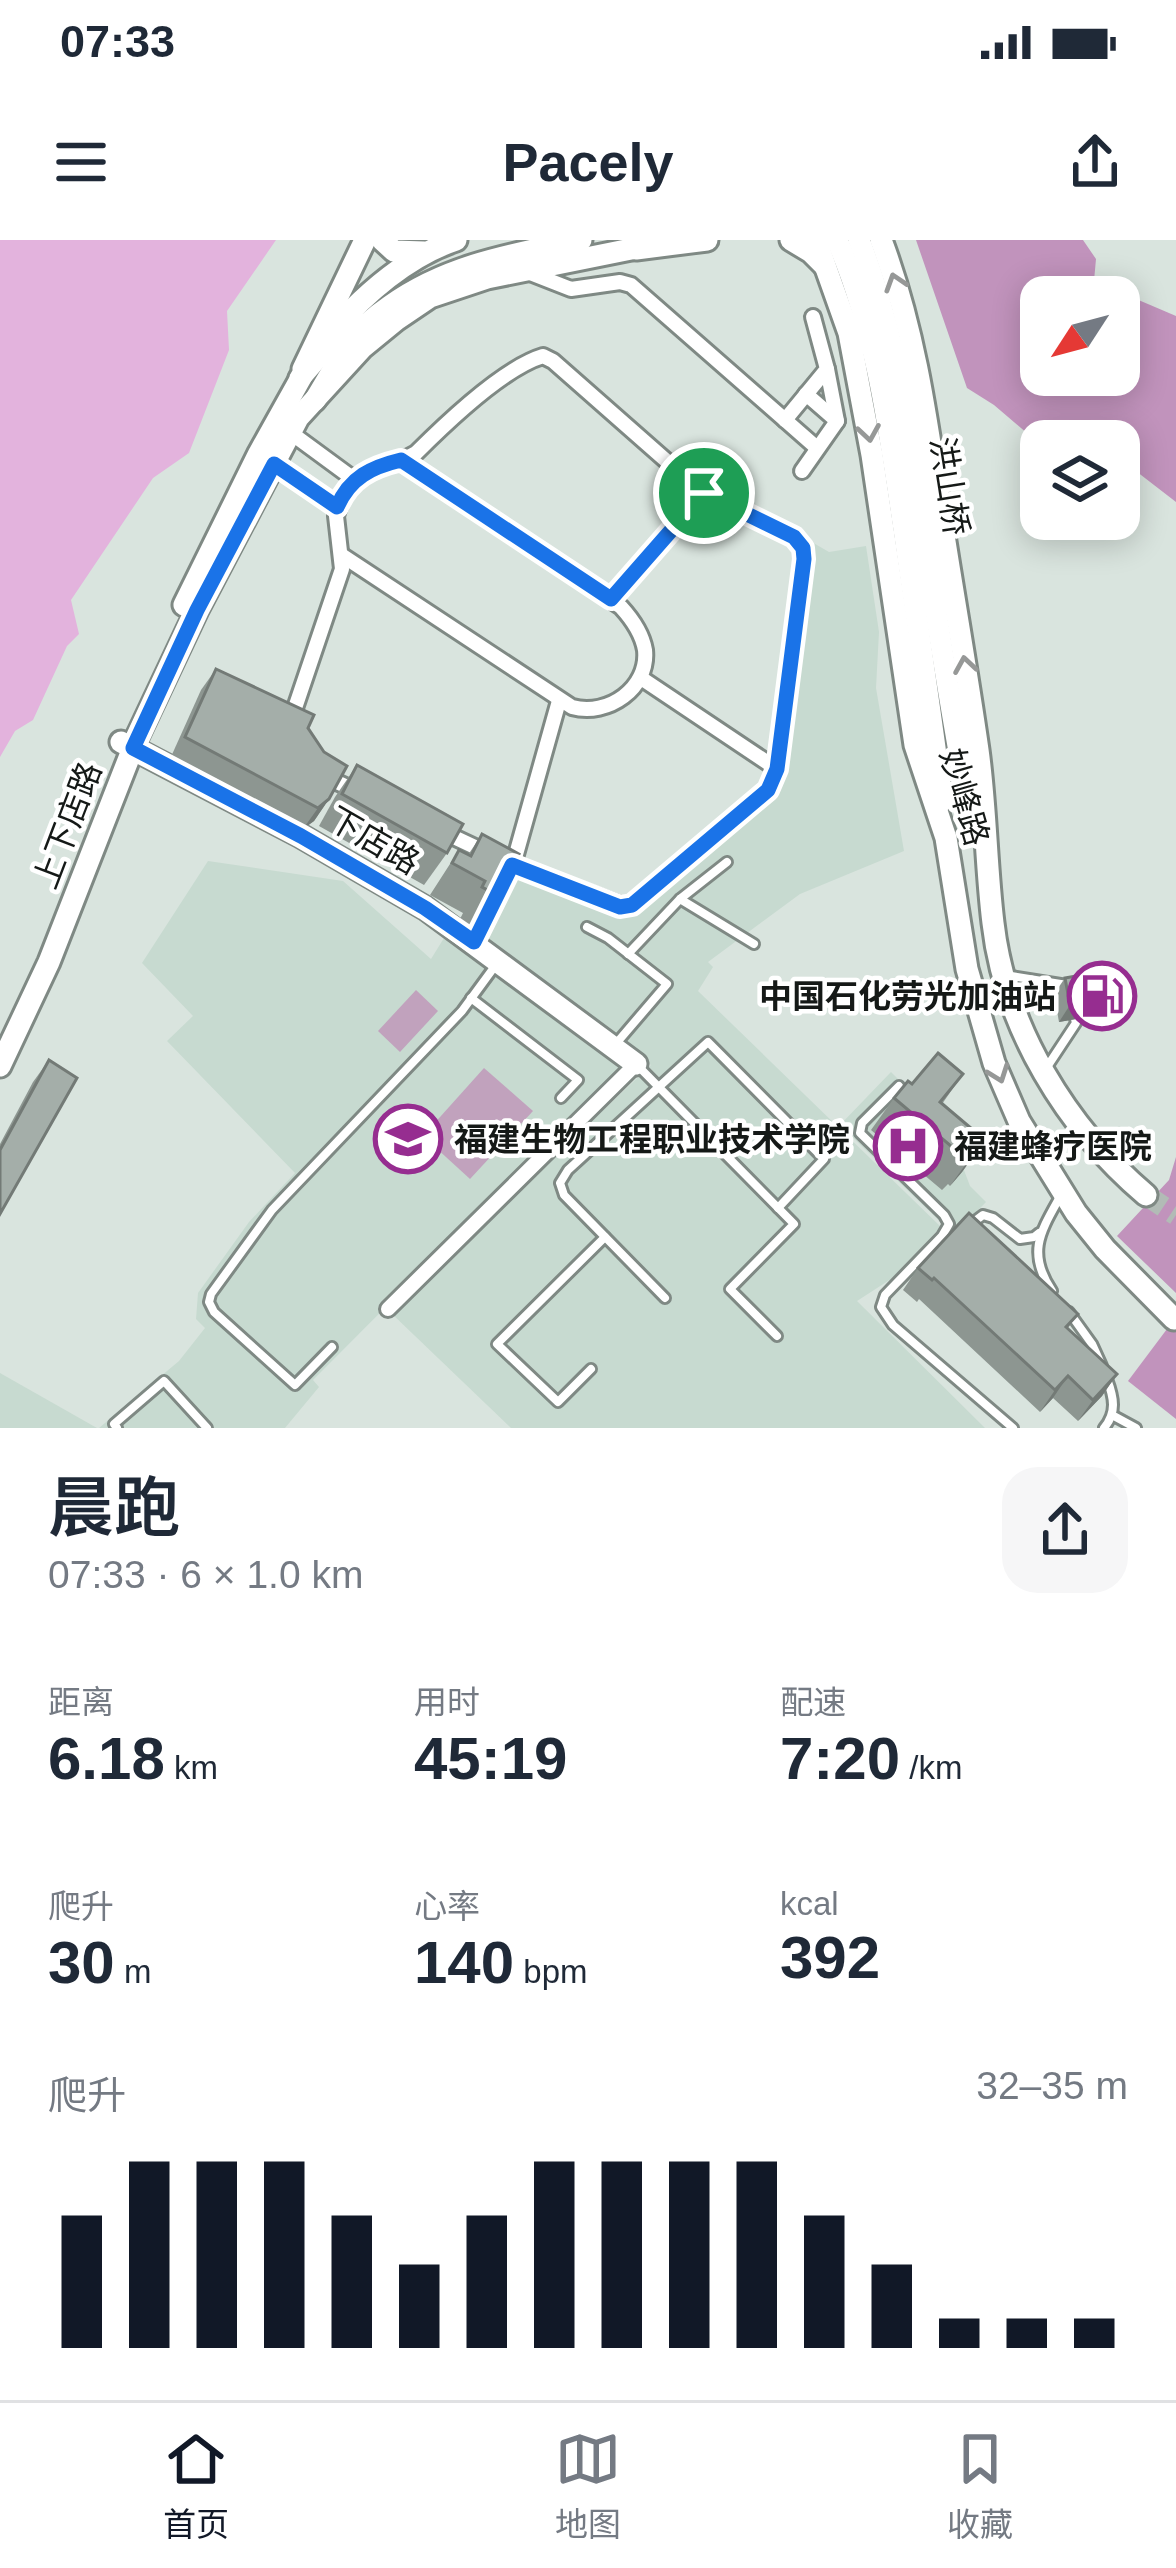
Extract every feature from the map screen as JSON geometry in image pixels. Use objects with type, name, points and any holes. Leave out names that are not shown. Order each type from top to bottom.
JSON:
[{"type":"main road","points":[[299,378],[365,240]]},
{"type":"main road","points":[[382,240],[404,253],[430,251]]},
{"type":"main road","points":[[299,378],[327,338],[386,280],[456,240]]},
{"type":"main road","points":[[299,378],[332,341],[404,285],[454,262],[540,240]]},
{"type":"main road","points":[[315,400],[356,335],[415,289],[482,261],[581,240]]},
{"type":"main road","points":[[287,420],[315,400],[363,347],[430,297],[469,282],[673,240]]},
{"type":"main road","points":[[636,249],[706,240]]},
{"type":"main road","points":[[791,240],[827,269]]},
{"type":"main road","name":"妙峰路","points":[[816,240],[849,333],[866,415],[919,763],[946,838],[968,969],[994,1064],[1018,1121],[1062,1193],[1105,1249],[1174,1319]]},
{"type":"main road","points":[[837,240],[861,300],[947,750],[993,927]]},
{"type":"main road","name":"洪山桥","points":[[859,240],[880,300],[900,384],[947,750]]},
{"type":"main road","name":"妙峰路","points":[[881,240],[904,308],[925,400],[981,771],[993,927],[1004,975],[1024,1033],[1066,1107],[1146,1195]]},
{"type":"main road","name":"上下店路","points":[[0,1036],[127,745],[287,420],[299,378]]},
{"type":"main road","name":"上下店路","points":[[0,1066],[49,962],[127,745]]},
{"type":"main road","name":"下店路","points":[[127,745],[301,836],[425,908],[636,1064]]},
{"type":"main road","points":[[946,838],[947,750]]},
{"type":"street","points":[[524,272],[571,289],[620,281],[631,285],[818,448]]},
{"type":"street","points":[[802,471],[838,421],[813,317]]},
{"type":"street","points":[[543,356],[704,493],[794,537],[803,548],[804,559],[777,769],[768,790],[626,908],[512,865],[318,773],[308,761],[294,715],[343,569],[337,507],[356,480],[374,467],[416,453],[492,386],[543,356]]},
{"type":"street","points":[[785,420],[827,369]]},
{"type":"street","points":[[806,394],[838,421]]},
{"type":"street","points":[[287,420],[356,480]]},
{"type":"street","points":[[266,458],[337,507]]},
{"type":"street","points":[[343,556],[559,701],[582,710],[596,709],[622,698],[641,678],[645,652],[631,617],[401,460]]},
{"type":"street","points":[[611,599],[704,493]]},
{"type":"street","points":[[641,678],[777,769]]},
{"type":"street","points":[[474,942],[512,865],[559,701]]},
{"type":"street","points":[[388,1309],[636,1064]]},
{"type":"lane","points":[[628,954],[680,899],[727,862]]},
{"type":"lane","points":[[680,899],[754,944]]},
{"type":"lane","points":[[587,927],[667,984],[613,1047]]},
{"type":"lane","points":[[332,1347],[296,1385],[214,1312],[211,1294],[272,1210],[461,1011],[498,961]]},
{"type":"lane","points":[[1004,975],[1068,985],[1076,1023],[1044,1071]]},
{"type":"lane","points":[[471,998],[578,1079],[561,1098]]},
{"type":"lane","points":[[665,1298],[564,1196],[562,1177],[708,1042],[824,1159],[778,1208]]},
{"type":"lane","points":[[636,1064],[794,1224],[730,1289],[777,1336]]},
{"type":"lane","points":[[898,1086],[862,1123],[860,1133],[949,1224],[880,1306],[893,1325],[1013,1428]]},
{"type":"lane","points":[[965,1231],[983,1215],[1020,1239],[1034,1237],[1062,1193]]},
{"type":"lane","points":[[1040,1232],[1038,1260],[1051,1289],[1092,1343],[1110,1387],[1114,1407],[1104,1428]]},
{"type":"lane","points":[[591,1369],[558,1402],[497,1344],[604,1237]]},
{"type":"lane","points":[[1037,1280],[1051,1289]]},
{"type":"lane","points":[[117,1428],[114,1424],[164,1381],[207,1428]]},
{"type":"lane","points":[[1112,1415],[1136,1428]]},
{"type":"shaded area","points":[[0,240],[276,240],[227,311],[229,350],[189,453],[153,478],[71,600],[79,634],[67,646],[33,720],[15,731],[0,757]]},
{"type":"shaded area","points":[[916,240],[1083,240],[1096,259],[1094,276],[1020,276],[1020,396],[1140,396],[1140,301],[1176,316],[1176,502],[1140,474],[1140,420],[1020,420],[1020,427],[967,388]]},
{"type":"shaded area","points":[[810,541],[829,552],[866,546],[879,632],[876,688],[904,851],[800,894],[708,962],[713,967],[698,991],[941,1227],[891,1279],[857,1301],[985,1428],[511,1428],[390,1312],[651,1065],[482,939],[514,874],[631,913],[782,786],[801,668]]},
{"type":"shaded area","name":"福建生物工程职业技术学院","points":[[208,861],[343,881],[431,959],[444,938],[623,1069],[313,1380],[319,1387],[285,1428],[99,1428],[179,1361],[205,1328],[196,1319],[198,1293],[249,1222],[295,1173],[167,1041],[193,1016],[142,963]]},
{"type":"shaded area","points":[[416,990],[438,1011],[400,1052],[378,1031]]},
{"type":"shaded area","points":[[484,1068],[533,1111],[470,1179],[423,1136]]},
{"type":"shaded area","name":"福建蜂疗医院","points":[[891,1072],[908,1089],[919,1077],[951,1110],[946,1136],[970,1186],[986,1202],[954,1235],[840,1125]]},
{"type":"shaded area","points":[[1176,1157],[1176,1293],[1117,1236],[1169,1180]]},
{"type":"shaded area","points":[[1176,1317],[1176,1419],[1128,1381]]},
{"type":"shaded area","points":[[0,1373],[97,1428],[0,1428]]},
{"type":"building","points":[[216,669],[314,715],[308,728],[324,752],[347,766],[329,799],[318,808],[185,737]]},
{"type":"building","points":[[357,765],[463,824],[447,853],[342,794]]},
{"type":"building","points":[[482,834],[519,854],[497,895],[482,887],[485,881],[452,863],[459,850],[471,856]]},
{"type":"building","points":[[1099,972],[1104,1000],[1070,1005],[1065,978]]},
{"type":"building","points":[[938,1053],[963,1074],[940,1102],[985,1140],[965,1158],[894,1098]]},
{"type":"building","points":[[49,1060],[77,1078],[0,1214],[0,1150]]},
{"type":"building","points":[[969,1213],[1078,1314],[1066,1327],[1117,1374],[1093,1400],[1068,1376],[1055,1390],[918,1268]]},
{"type":"tunnel","points":[[1146,1195],[1176,1215]]},
{"type":"place","name":"中国石化劳光加油站","points":[[1102,996]]},
{"type":"place","name":"福建生物工程职业技术学院","points":[[408,1139]]},
{"type":"place","name":"福建蜂疗医院","points":[[908,1146]]},
{"type":"route","points":[[401,460],[611,599],[704,493],[794,537],[803,548],[777,769],[768,790],[626,908],[512,865],[474,942],[301,836],[133,748],[197,610],[274,464],[337,507],[348,488],[366,472],[401,460]]}]
